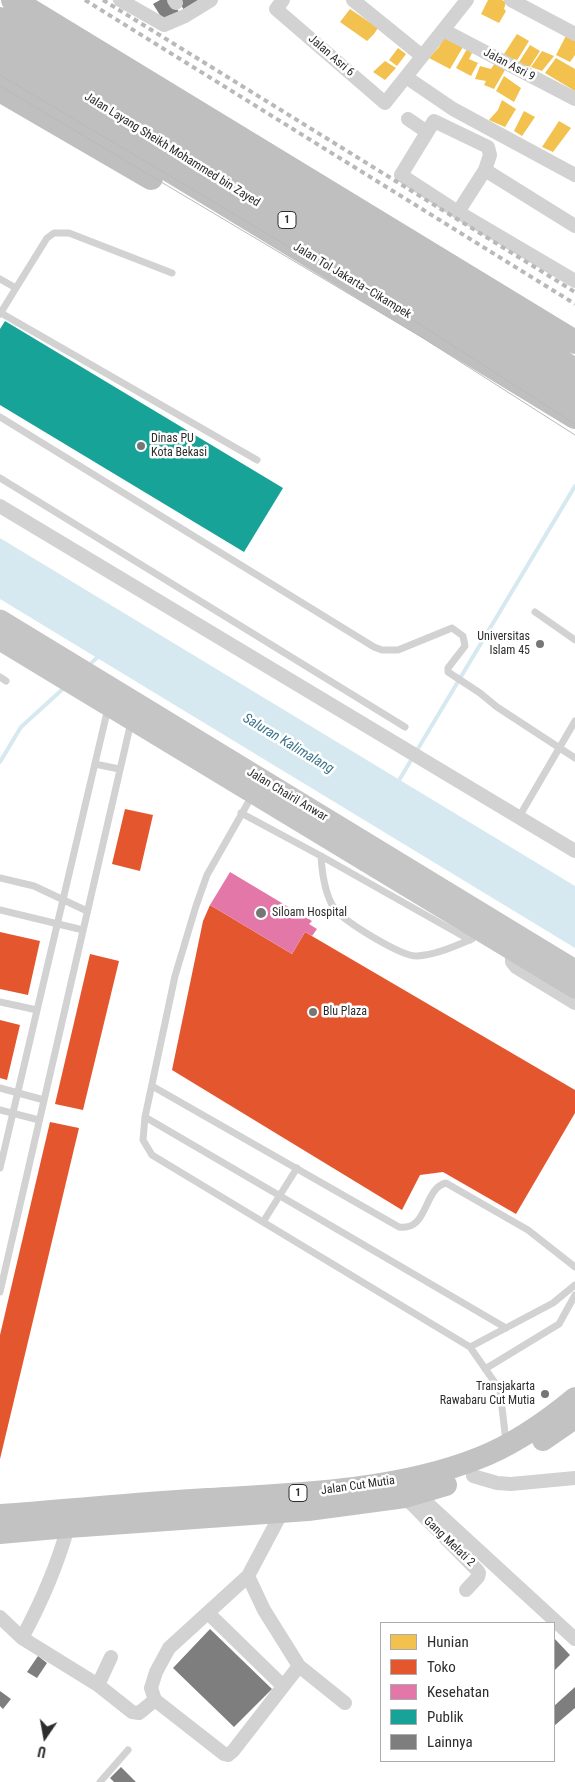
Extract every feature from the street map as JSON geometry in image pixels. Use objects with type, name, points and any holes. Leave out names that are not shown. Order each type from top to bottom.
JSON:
[{"type":"highway","points":[[13,0],[575,342]]},
{"type":"highway","name":"Jalan Layang Sheikh Mohammed bin Zayed","points":[[0,19],[575,370]]},
{"type":"highway","name":"Jalan Layang Sheikh Mohammed bin Zayed","points":[[0,44],[575,395]]},
{"type":"highway","name":"Jalan Tol Jakarta–Cikampek","points":[[0,67],[575,417]]},
{"type":"highway","points":[[0,90],[268,245],[300,260],[335,271]]},
{"type":"highway","name":"Jalan Cut Mutia","points":[[0,1515],[326,1491],[406,1479],[446,1470],[480,1458],[529,1433],[575,1398]]},
{"type":"highway","name":"Jalan Cut Mutia","points":[[0,1533],[308,1510],[410,1495],[473,1476],[516,1457],[575,1418]]},
{"type":"main road","name":"Jalan Chairil Anwar","points":[[0,620],[49,660]]},
{"type":"main road","name":"Jalan Chairil Anwar","points":[[0,640],[49,660],[93,686],[516,943],[575,988]]},
{"type":"main road","name":"Jalan Chairil Anwar","points":[[93,686],[108,705],[132,720],[258,786],[477,937],[516,943],[575,970]]},
{"type":"street","points":[[120,0],[164,24],[185,16],[211,0]]},
{"type":"street","points":[[353,0],[422,56]]},
{"type":"street","points":[[511,0],[575,34]]},
{"type":"street","points":[[463,1],[406,77],[453,109],[575,175]]},
{"type":"street","name":"Jalan Asri 6","points":[[280,4],[385,103],[406,77]]},
{"type":"street","name":"Jalan Asri 9","points":[[443,30],[575,99]]},
{"type":"street","points":[[408,119],[427,132]]},
{"type":"street","points":[[458,212],[485,170],[490,155],[488,147],[434,121],[401,175],[458,212],[575,281]]},
{"type":"street","points":[[485,170],[575,226]]},
{"type":"street","points":[[0,506],[575,851]]},
{"type":"street","points":[[516,943],[512,962],[516,967],[575,1003]]},
{"type":"street","points":[[473,1476],[497,1483],[511,1484],[575,1478]]},
{"type":"street","points":[[410,1495],[575,1639]]},
{"type":"street","name":"Gang Melati 2","points":[[410,1495],[479,1573],[478,1577],[466,1590]]},
{"type":"street","points":[[282,1512],[248,1576],[169,1648],[151,1688],[155,1700],[224,1754],[228,1755],[299,1666]]},
{"type":"street","points":[[22,1638],[37,1610],[68,1527]]},
{"type":"street","points":[[248,1576],[264,1610],[299,1666],[345,1703]]},
{"type":"street","points":[[208,1613],[283,1686]]},
{"type":"street","points":[[0,1617],[22,1638],[98,1684],[132,1712],[139,1713],[155,1700]]},
{"type":"street","points":[[98,1684],[111,1657]]},
{"type":"lane","points":[[172,273],[79,236],[61,232],[51,234],[0,313],[257,460]]},
{"type":"lane","points":[[0,278],[16,288]]},
{"type":"lane","points":[[0,417],[374,647],[382,650],[398,650],[452,628],[463,636],[466,646],[448,668],[448,672],[497,707],[575,758]]},
{"type":"lane","points":[[0,478],[405,726]]},
{"type":"lane","points":[[535,612],[575,640]]},
{"type":"lane","points":[[0,1168],[3,1140],[13,1113],[108,705]]},
{"type":"lane","points":[[0,1292],[132,720]]},
{"type":"lane","points":[[519,817],[575,722]]},
{"type":"lane","points":[[95,764],[120,769]]},
{"type":"lane","points":[[258,786],[207,875],[196,906],[175,976],[145,1117],[143,1140],[152,1155],[470,1347],[500,1390],[507,1444]]},
{"type":"lane","points":[[242,813],[477,937]]},
{"type":"lane","points":[[321,856],[324,880],[330,900],[341,917],[399,952],[415,956],[430,955],[477,937]]},
{"type":"lane","points":[[0,878],[34,886],[87,911]]},
{"type":"lane","points":[[0,910],[83,930]]},
{"type":"lane","points":[[0,1002],[37,1010]]},
{"type":"lane","points":[[152,1086],[398,1227],[409,1228],[416,1223],[434,1192],[441,1184],[446,1183],[528,1230],[575,1267]]},
{"type":"lane","points":[[0,1088],[44,1100]]},
{"type":"lane","points":[[0,1110],[40,1120]]},
{"type":"lane","points":[[145,1117],[506,1328]]},
{"type":"lane","points":[[262,1222],[297,1168]]},
{"type":"lane","points":[[470,1347],[553,1303],[575,1285]]},
{"type":"lane","points":[[485,1370],[559,1324],[575,1295]]},
{"type":"lane","points":[[100,1782],[128,1750]]},
{"type":"water","name":"Saluran Kalimalang","points":[[0,538],[575,886],[575,948],[0,599]]},
{"type":"building: Hunian","points":[[488,0],[502,0],[506,2],[504,9],[506,11],[499,23],[481,14]]},
{"type":"building: Hunian","points":[[350,9],[378,28],[367,41],[340,22]]},
{"type":"building: Hunian","points":[[568,32],[575,36],[575,55],[570,62],[556,55]]},
{"type":"building: Hunian","points":[[517,34],[529,41],[516,62],[502,57]]},
{"type":"building: Hunian","points":[[444,37],[463,47],[450,69],[429,58],[439,47]]},
{"type":"building: Hunian","points":[[530,45],[540,51],[529,68],[519,62]]},
{"type":"building: Hunian","points":[[398,48],[406,54],[397,66],[389,60]]},
{"type":"building: Hunian","points":[[467,49],[472,53],[469,59],[478,63],[471,76],[456,68]]},
{"type":"building: Hunian","points":[[542,51],[554,56],[542,71],[531,67]]},
{"type":"building: Hunian","points":[[556,58],[575,69],[575,91],[545,73]]},
{"type":"building: Hunian","points":[[385,61],[396,68],[385,80],[373,72]]},
{"type":"building: Hunian","points":[[495,63],[505,70],[494,89],[484,85],[486,81],[475,79],[480,66],[491,69]]},
{"type":"building: Hunian","points":[[504,76],[521,88],[514,102],[496,91]]},
{"type":"building: Hunian","points":[[502,100],[516,109],[505,127],[489,120],[498,110]]},
{"type":"building: Hunian","points":[[524,111],[535,117],[522,136],[514,131]]},
{"type":"building: Hunian","points":[[559,121],[571,128],[553,152],[542,147]]},
{"type":"building: Toko","points":[[125,809],[153,815],[140,871],[112,864]]},
{"type":"building: Toko","name":"Blu Plaza","points":[[210,905],[292,954],[305,932],[575,1090],[575,1113],[516,1214],[443,1172],[420,1175],[402,1210],[172,1070],[203,921]]},
{"type":"building: Toko","points":[[0,932],[40,941],[28,995],[0,989]]},
{"type":"building: Toko","points":[[90,954],[119,961],[83,1110],[55,1104]]},
{"type":"building: Toko","points":[[0,1020],[20,1025],[7,1080],[0,1078]]},
{"type":"building: Toko","points":[[50,1122],[79,1128],[0,1459],[0,1335]]},
{"type":"building: Kesehatan","name":"Siloam Hospital","points":[[230,872],[312,921],[309,924],[317,929],[312,936],[305,932],[292,954],[210,905]]},
{"type":"building: Publik","name":"Dinas PU Kota Bekasi","points":[[5,321],[283,488],[244,552],[0,405],[0,329]]},
{"type":"building: Lainnya","points":[[160,0],[171,0],[181,15],[165,23],[153,4]]},
{"type":"building: Lainnya","points":[[178,0],[200,0],[184,10]]},
{"type":"building: Lainnya","points":[[210,1629],[272,1689],[234,1727],[173,1668]]},
{"type":"building: Lainnya","points":[[555,1639],[570,1655],[555,1670]]},
{"type":"building: Lainnya","points":[[38,1656],[47,1663],[37,1678],[27,1672]]},
{"type":"building: Lainnya","points":[[575,1687],[575,1708],[555,1725],[555,1705]]},
{"type":"building: Lainnya","points":[[0,1691],[11,1699],[3,1709],[0,1706]]},
{"type":"building: Lainnya","points":[[121,1767],[136,1782],[114,1782],[110,1778]]},
{"type":"waterway","points":[[398,782],[575,486]]},
{"type":"waterway","points":[[89,665],[100,655]]},
{"type":"waterway","points":[[0,762],[21,727],[65,687]]},
{"type":"tram line","points":[[0,75],[424,327],[575,424]]},
{"type":"tram line","points":[[0,86],[423,338],[575,435]]},
{"type":"railway","points":[[85,0],[575,304]]},
{"type":"railway","points":[[103,0],[575,292]]},
{"type":"place","name":"Dinas PU Kota Bekasi","points":[[141,446]]},
{"type":"place","name":"Universitas Islam 45","points":[[540,644]]},
{"type":"place","name":"Siloam Hospital","points":[[261,913]]},
{"type":"place","name":"Blu Plaza","points":[[313,1012]]},
{"type":"place","name":"Transjakarta Rawabaru Cut Mutia","points":[[545,1394]]}]
